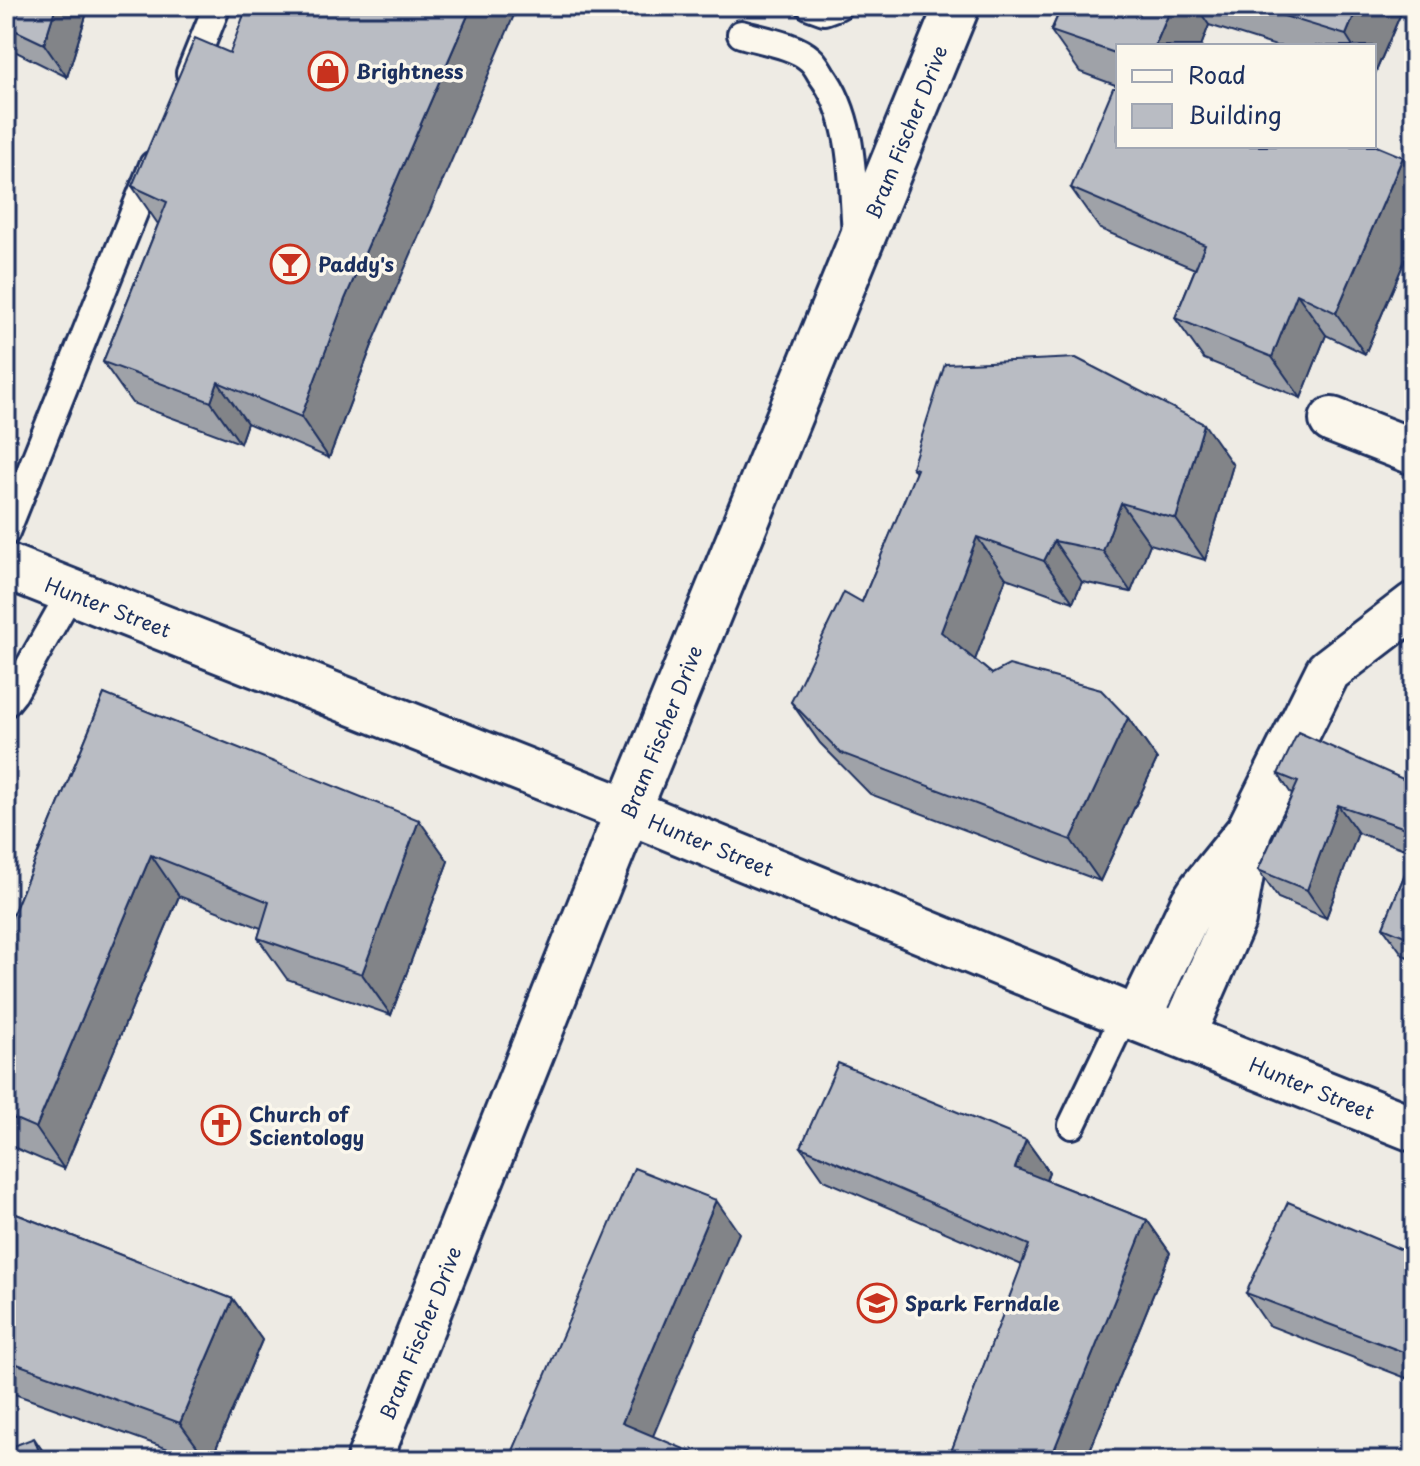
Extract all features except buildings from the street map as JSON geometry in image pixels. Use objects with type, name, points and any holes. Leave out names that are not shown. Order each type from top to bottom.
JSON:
[{"type":"street","name":"Bram Fischer Drive","points":[[369,1460],[628,811],[957,6]]},
{"type":"street","points":[[1332,420],[1414,452]]},
{"type":"street","name":"Hunter Street","points":[[6,566],[628,811],[1414,1129]]},
{"type":"street","points":[[1132,1016],[1193,903],[1248,832],[1328,671],[1414,605]]},
{"type":"street","points":[[1182,1036],[1233,920],[1248,832]]},
{"type":"lane","points":[[182,94],[217,6]]},
{"type":"lane","points":[[810,6],[824,11],[838,6]]},
{"type":"lane","points":[[741,34],[789,48],[810,58],[832,88],[844,119],[851,158],[857,254]]},
{"type":"lane","points":[[6,532],[164,138]]},
{"type":"lane","points":[[6,703],[71,592]]},
{"type":"lane","points":[[1072,1125],[1132,1016]]},
{"type":"place","name":"Brightness","points":[[328,71]]},
{"type":"place","name":"Paddy's","points":[[290,264]]},
{"type":"place","name":"Church of Scientology","points":[[221,1125]]},
{"type":"place","name":"Spark Ferndale","points":[[877,1303]]}]
